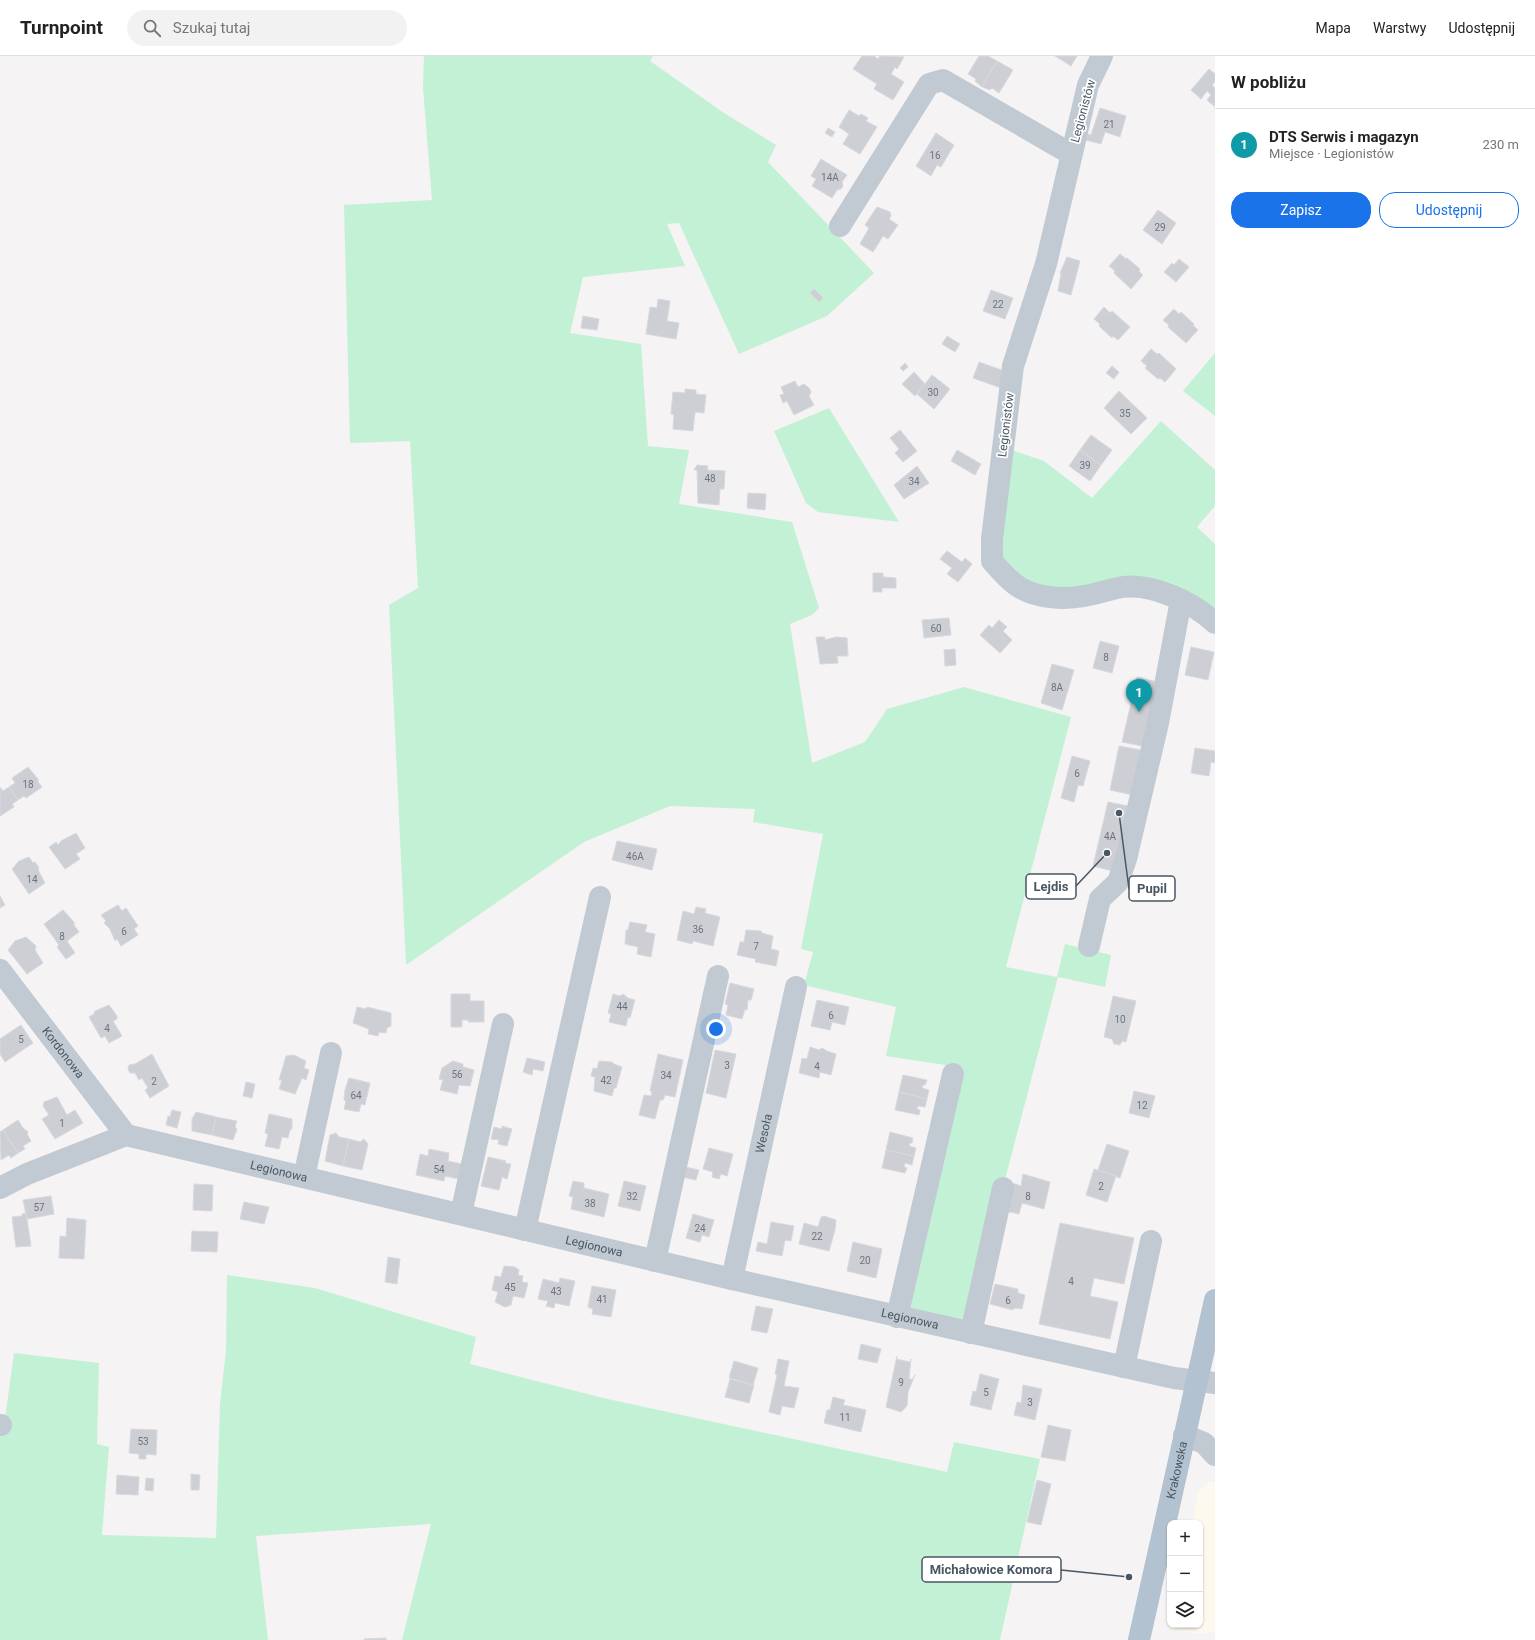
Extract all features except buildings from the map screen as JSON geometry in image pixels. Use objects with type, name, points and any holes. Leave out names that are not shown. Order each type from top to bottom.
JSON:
[{"type":"main road","name":"Krakowska","points":[[1139,1640],[1184,1435],[1206,1382],[1215,1300]]},
{"type":"street","name":"Legionistów","points":[[1102,56],[1088,85],[1046,264],[1013,366],[992,539],[992,561],[1019,587],[1041,596],[1062,598],[1082,597],[1124,587],[1155,590],[1181,600],[1202,611],[1215,623]]},
{"type":"street","points":[[840,226],[929,84],[943,80],[1071,154]]},
{"type":"street","points":[[1089,946],[1100,899],[1118,882],[1126,859],[1158,723],[1181,600]]},
{"type":"street","points":[[525,1230],[600,898]]},
{"type":"street","name":"Kordonowa","points":[[0,970],[126,1134]]},
{"type":"street","points":[[656,1261],[718,976]]},
{"type":"street","name":"Wesoła","points":[[732,1279],[796,987]]},
{"type":"street","points":[[461,1214],[502,1024]]},
{"type":"street","points":[[304,1177],[331,1053]]},
{"type":"street","points":[[897,1317],[953,1074]]},
{"type":"street","points":[[0,1188],[27,1174],[126,1134]]},
{"type":"street","name":"Legionowa","points":[[126,1134],[525,1230],[897,1317],[1124,1367],[1206,1382]]},
{"type":"street","points":[[971,1333],[1003,1188]]},
{"type":"street","points":[[1124,1367],[1151,1241]]},
{"type":"street","points":[[1184,1435],[1204,1443],[1215,1455]]},
{"type":"shaded area","points":[[1208,1482],[1215,1482],[1215,1632],[1200,1634],[1170,1629],[1203,1628],[1203,1520],[1193,1520],[1198,1492]]},
{"type":"green space","points":[[424,56],[653,56],[650,61],[724,113],[776,145],[768,162],[874,273],[827,316],[739,354],[679,223],[667,224],[685,266],[583,277],[570,333],[641,344],[648,446],[689,450],[679,504],[792,522],[819,608],[812,615],[790,624],[812,763],[865,742],[887,709],[964,687],[1071,717],[1006,967],[1057,977],[1065,944],[1111,955],[1105,987],[1058,977],[967,1325],[893,1309],[945,1065],[886,1056],[896,1007],[804,985],[813,952],[801,949],[823,834],[753,822],[755,809],[670,806],[584,842],[406,965],[389,605],[418,588],[410,441],[350,443],[344,205],[432,200],[423,88]]},
{"type":"green space","points":[[1215,353],[1215,416],[1183,391]]},
{"type":"green space","points":[[829,408],[899,522],[818,512],[806,503],[774,431]]},
{"type":"green space","points":[[1161,421],[1215,470],[1215,506],[1197,527],[1215,544],[1215,613],[1199,600],[1156,579],[1040,590],[1006,566],[998,550],[1009,449],[1044,461],[1092,498]]},
{"type":"green space","points":[[227,1275],[315,1288],[476,1337],[470,1364],[603,1398],[947,1472],[954,1442],[1040,1459],[1000,1640],[402,1640],[431,1524],[256,1536],[268,1640],[0,1640],[0,1434],[5,1419],[14,1353],[99,1363],[97,1444],[109,1447],[102,1535],[216,1538],[220,1404],[226,1351]]},
{"type":"place","name":"DTS Serwis i magazyn","points":[[1139,712]]},
{"type":"place","name":"Pupil","points":[[1119,813]]},
{"type":"place","name":"Lejdis","points":[[1107,853]]},
{"type":"place","name":"Michałowice Komora","points":[[1129,1577]]}]
